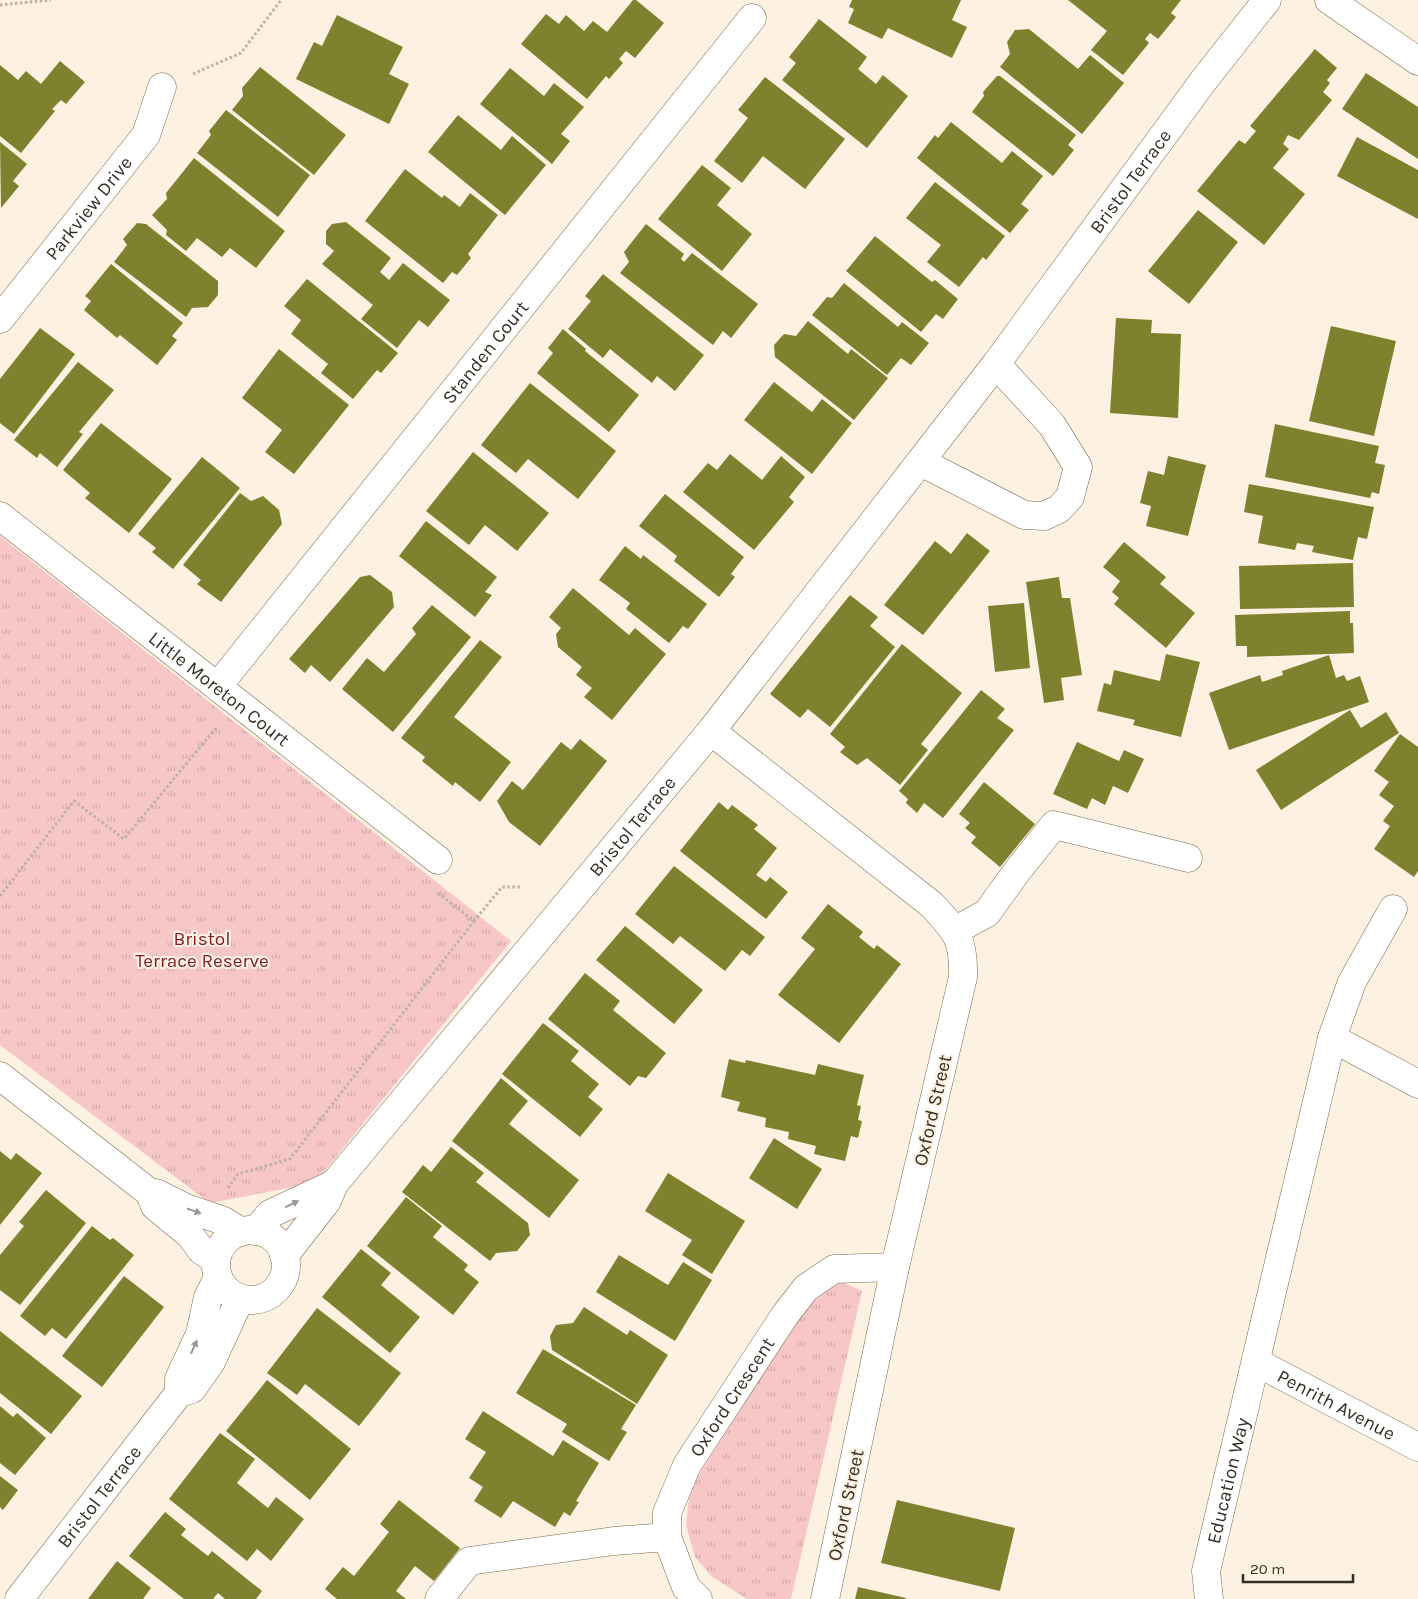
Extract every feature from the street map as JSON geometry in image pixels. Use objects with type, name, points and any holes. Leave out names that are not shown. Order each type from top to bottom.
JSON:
[{"type":"street","name":"Bristol Terrace","points":[[284,1256],[327,1200],[334,1184],[711,731],[996,364],[1204,80],[1267,0]]},
{"type":"street","points":[[1329,0],[1418,61]]},
{"type":"street","name":"Standen Court","points":[[217,687],[752,18]]},
{"type":"street","name":"Parkview Drive","points":[[0,319],[146,135],[162,87]]},
{"type":"street","points":[[921,462],[1024,515],[1044,516],[1059,509],[1070,497],[1078,467],[1052,425],[996,364]]},
{"type":"street","name":"Little Moreton Court","points":[[0,516],[438,860]]},
{"type":"street","name":"Oxford Street","points":[[711,731],[932,905],[956,930],[963,958],[963,977],[895,1267],[825,1599]]},
{"type":"street","points":[[956,930],[987,914],[1054,824],[1188,858]]},
{"type":"street","name":"Education Way","points":[[1208,1599],[1206,1571],[1332,1038],[1352,982],[1393,909]]},
{"type":"street","points":[[1332,1038],[1418,1084]]},
{"type":"street","points":[[0,1076],[150,1193],[155,1206],[190,1235],[217,1269],[223,1287],[240,1299],[261,1298],[271,1294],[283,1277],[284,1256],[276,1242],[263,1233],[248,1231],[224,1220],[186,1208],[161,1194],[150,1193]]},
{"type":"street","name":"Bristol Terrace","points":[[248,1231],[270,1214],[334,1184]]},
{"type":"street","points":[[217,1269],[224,1242],[248,1231]]},
{"type":"street","name":"Oxford Crescent","points":[[698,1599],[686,1587],[667,1537],[667,1513],[687,1466],[785,1315],[806,1288],[834,1269],[895,1267]]},
{"type":"street","name":"Bristol Terrace","points":[[179,1393],[179,1379],[200,1334],[208,1297],[217,1269]]},
{"type":"street","name":"Bristol Terrace","points":[[19,1599],[179,1393],[192,1389],[211,1362],[240,1299]]},
{"type":"street","name":"Penrith Avenue","points":[[1256,1362],[1418,1447]]},
{"type":"street","points":[[439,1599],[469,1561],[614,1541],[667,1537]]},
{"type":"path","points":[[0,5],[51,0]]},
{"type":"path","points":[[162,87],[241,53],[282,0]]},
{"type":"path","points":[[0,896],[74,801],[124,839],[222,722]]},
{"type":"path","points":[[223,1194],[238,1174],[290,1159],[502,887],[520,887]]},
{"type":"path","points":[[435,891],[474,921]]},
{"type":"green space","name":"Bristol Terrace Reserve","points":[[0,536],[511,941],[315,1183],[210,1203],[0,1045]]},
{"type":"green space","points":[[840,1281],[862,1291],[791,1599],[747,1599],[711,1576],[695,1557],[686,1525],[690,1489],[805,1308]]},
{"type":"building","points":[[633,0],[636,0],[664,23],[635,58],[626,51],[619,59],[623,63],[609,79],[606,76],[587,99],[521,44],[546,14],[559,24],[566,15],[584,31],[593,21],[607,32]]},
{"type":"building","points":[[852,0],[961,0],[952,20],[967,27],[952,58],[888,28],[882,39],[848,23],[854,9],[849,7]]},
{"type":"building","points":[[1068,0],[1181,0],[1171,13],[1176,17],[1158,39],[1150,33],[1145,39],[1149,43],[1123,75],[1091,50],[1107,31]]},
{"type":"building","points":[[337,15],[403,47],[389,74],[409,84],[389,124],[296,79],[314,42],[322,46]]},
{"type":"building","points":[[819,19],[867,57],[858,69],[876,84],[883,75],[908,96],[867,148],[782,80],[796,63],[789,57]]},
{"type":"building","points":[[1029,29],[1078,69],[1090,55],[1124,83],[1082,134],[1000,67],[1010,54],[1007,42],[1015,30]]},
{"type":"building","points":[[1315,49],[1337,68],[1327,80],[1330,83],[1323,92],[1332,100],[1299,140],[1288,135],[1283,144],[1289,149],[1273,168],[1305,194],[1264,245],[1197,191],[1239,140],[1245,144],[1256,131],[1250,126]]},
{"type":"building","points":[[60,61],[85,82],[66,104],[61,100],[52,109],[55,111],[21,153],[0,136],[0,65],[18,80],[26,71],[41,84]]},
{"type":"building","points":[[260,67],[346,135],[314,175],[232,110],[243,96],[242,88]]},
{"type":"building","points":[[510,68],[544,96],[554,83],[584,107],[561,134],[570,141],[552,164],[480,104]]},
{"type":"building","points":[[1366,73],[1418,107],[1418,159],[1342,109]]},
{"type":"building","points":[[997,76],[1000,76],[1076,135],[1068,145],[1074,150],[1053,176],[972,112],[984,96],[983,92]]},
{"type":"building","points":[[765,77],[845,139],[805,189],[763,156],[742,183],[714,161],[748,118],[738,110]]},
{"type":"building","points":[[226,110],[310,175],[278,217],[197,153],[211,135],[209,131]]},
{"type":"building","points":[[458,115],[501,150],[512,136],[546,165],[505,215],[428,152]]},
{"type":"building","points":[[951,122],[1002,163],[1012,151],[1043,176],[1021,204],[1029,210],[1010,233],[917,158],[935,135],[938,138]]},
{"type":"building","points":[[1357,137],[1418,170],[1418,219],[1337,176]]},
{"type":"building","points":[[0,142],[27,164],[13,181],[19,186],[1,208]]},
{"type":"building","points":[[194,158],[285,231],[256,268],[230,248],[222,257],[197,238],[186,251],[166,235],[167,230],[152,215],[167,199],[166,193]]},
{"type":"building","points":[[702,165],[731,188],[717,205],[752,234],[722,271],[658,219]]},
{"type":"building","points":[[405,169],[442,198],[444,195],[460,207],[470,193],[498,215],[468,254],[471,258],[457,275],[452,272],[443,283],[365,221]]},
{"type":"building","points":[[935,182],[1005,236],[986,260],[983,257],[959,287],[927,262],[941,245],[906,218]]},
{"type":"building","points":[[1198,210],[1238,242],[1189,304],[1148,271]]},
{"type":"building","points":[[346,222],[391,258],[380,272],[389,280],[403,263],[450,300],[428,327],[419,320],[397,348],[361,319],[373,305],[322,264],[334,251],[326,244],[326,231],[332,224]]},
{"type":"building","points":[[137,223],[146,224],[218,281],[218,295],[208,307],[192,308],[186,317],[114,262],[127,245],[123,239]]},
{"type":"building","points":[[646,224],[684,254],[681,259],[684,262],[692,253],[758,304],[731,338],[723,331],[713,345],[620,273],[629,262],[624,252]]},
{"type":"building","points":[[875,236],[932,282],[935,280],[958,299],[943,319],[936,314],[921,332],[846,271]]},
{"type":"building","points":[[111,264],[183,323],[172,336],[177,340],[157,365],[120,335],[117,338],[84,310],[91,301],[85,296]]},
{"type":"building","points":[[603,274],[704,355],[675,391],[657,376],[652,383],[610,349],[603,358],[568,329],[591,301],[585,296]]},
{"type":"building","points":[[307,279],[398,353],[381,373],[377,370],[353,399],[321,373],[328,364],[291,334],[301,320],[284,306]]},
{"type":"building","points":[[844,283],[898,327],[902,322],[929,343],[911,365],[901,358],[887,375],[812,315],[827,297],[832,298]]},
{"type":"building","points":[[1116,318],[1152,320],[1151,333],[1181,334],[1178,418],[1110,413]]},
{"type":"building","points":[[808,321],[848,354],[851,349],[888,378],[854,420],[775,357],[774,345],[784,334],[796,336]]},
{"type":"building","points":[[1331,326],[1396,341],[1374,436],[1309,421]]},
{"type":"building","points":[[40,328],[75,354],[14,434],[0,423],[0,379]]},
{"type":"building","points":[[563,329],[586,349],[585,351],[639,395],[609,432],[537,373],[553,353],[548,348]]},
{"type":"building","points":[[279,349],[349,405],[294,474],[265,452],[282,430],[242,398]]},
{"type":"building","points":[[78,362],[114,390],[79,432],[83,434],[57,467],[40,453],[37,458],[14,440]]},
{"type":"building","points":[[774,382],[812,412],[822,399],[852,423],[812,474],[744,420]]},
{"type":"building","points":[[530,383],[616,451],[578,499],[528,459],[516,473],[481,445]]},
{"type":"building","points":[[101,423],[172,479],[129,533],[85,498],[90,493],[63,470]]},
{"type":"building","points":[[1275,424],[1379,446],[1375,463],[1385,465],[1379,494],[1372,492],[1370,498],[1265,477]]},
{"type":"building","points":[[473,452],[549,513],[517,551],[485,525],[469,545],[426,511]]},
{"type":"building","points":[[730,454],[762,480],[781,456],[805,477],[789,497],[794,502],[754,550],[683,492],[708,463],[717,470]]},
{"type":"building","points":[[1168,456],[1206,465],[1188,536],[1146,526],[1151,506],[1140,503],[1148,471],[1164,475]]},
{"type":"building","points":[[202,457],[240,488],[173,569],[152,552],[156,548],[138,534]]},
{"type":"building","points":[[1249,484],[1374,507],[1367,539],[1358,537],[1353,560],[1312,552],[1314,546],[1297,543],[1295,550],[1258,543],[1263,516],[1244,512]]},
{"type":"building","points":[[240,493],[251,501],[263,496],[279,510],[282,524],[221,602],[197,584],[201,580],[183,565]]},
{"type":"building","points":[[665,494],[744,557],[731,574],[735,577],[719,597],[674,561],[677,556],[639,526]]},
{"type":"building","points":[[426,521],[497,577],[485,592],[492,595],[475,617],[399,556]]},
{"type":"building","points":[[967,533],[990,551],[923,635],[884,605],[935,541],[951,554]]},
{"type":"building","points":[[1124,542],[1166,577],[1160,584],[1195,613],[1166,648],[1114,604],[1119,598],[1112,592],[1120,581],[1103,567]]},
{"type":"building","points":[[625,546],[641,559],[643,555],[707,604],[688,629],[683,626],[669,643],[626,609],[630,603],[599,580]]},
{"type":"building","points":[[1353,563],[1354,607],[1240,609],[1239,566]]},
{"type":"building","points":[[370,575],[392,592],[394,607],[330,682],[311,665],[305,673],[289,659],[360,577]]},
{"type":"building","points":[[1059,577],[1062,598],[1070,598],[1082,675],[1061,678],[1064,700],[1044,703],[1026,582]]},
{"type":"building","points":[[573,588],[629,635],[635,628],[666,654],[612,720],[584,697],[592,688],[576,675],[582,667],[558,647],[556,634],[561,628],[549,617]]},
{"type":"building","points":[[850,595],[878,617],[870,626],[895,647],[830,727],[808,709],[800,718],[770,694]]},
{"type":"building","points":[[1024,603],[1030,668],[995,672],[988,606]]},
{"type":"building","points":[[432,605],[471,637],[393,732],[342,689],[367,658],[384,672],[416,634],[412,628]]},
{"type":"building","points":[[1350,611],[1350,623],[1353,623],[1354,653],[1247,657],[1247,646],[1236,646],[1235,615]]},
{"type":"building","points":[[480,640],[502,657],[454,717],[511,762],[480,802],[455,782],[453,786],[422,761],[425,757],[401,738]]},
{"type":"building","points":[[902,644],[962,693],[921,744],[928,750],[900,785],[867,758],[857,765],[840,752],[845,747],[830,734]]},
{"type":"building","points":[[1166,654],[1200,662],[1181,737],[1133,725],[1135,720],[1097,711],[1104,683],[1111,685],[1114,670],[1160,681]]},
{"type":"building","points":[[1329,655],[1336,678],[1344,675],[1347,681],[1360,676],[1369,702],[1229,750],[1209,693],[1260,675],[1262,682],[1283,675],[1282,671]]},
{"type":"building","points":[[981,690],[1005,709],[997,718],[1014,730],[943,818],[924,803],[917,813],[906,803],[908,799],[899,791]]},
{"type":"building","points":[[1350,710],[1361,728],[1386,712],[1399,733],[1281,810],[1256,770]]},
{"type":"building","points":[[1400,734],[1418,747],[1418,871],[1414,877],[1374,849],[1390,826],[1383,821],[1394,806],[1379,795],[1389,782],[1374,771]]},
{"type":"building","points":[[580,739],[607,761],[540,846],[509,822],[497,801],[512,781],[523,790],[561,742],[571,750]]},
{"type":"building","points":[[1077,742],[1119,761],[1124,750],[1144,759],[1128,793],[1113,786],[1105,805],[1092,798],[1087,809],[1053,794]]},
{"type":"building","points":[[984,782],[1035,824],[1000,867],[971,843],[976,837],[965,828],[970,823],[959,814]]},
{"type":"building","points":[[719,802],[728,810],[732,805],[758,825],[754,829],[777,848],[756,875],[766,882],[770,877],[788,892],[766,919],[680,851]]},
{"type":"building","points":[[674,866],[765,937],[750,956],[742,950],[725,971],[680,936],[673,944],[635,914]]},
{"type":"building","points":[[828,904],[863,932],[859,937],[874,949],[877,945],[901,964],[839,1043],[778,995],[815,949],[801,938]]},
{"type":"building","points":[[625,926],[703,990],[674,1024],[596,960]]},
{"type":"building","points":[[585,973],[620,1001],[613,1010],[666,1053],[646,1078],[638,1076],[630,1086],[548,1019]]},
{"type":"building","points":[[543,1023],[579,1051],[571,1061],[599,1084],[588,1097],[603,1109],[580,1137],[502,1074]]},
{"type":"building","points":[[729,1059],[745,1063],[746,1060],[815,1075],[818,1064],[864,1075],[857,1105],[861,1106],[858,1120],[862,1121],[858,1138],[851,1136],[845,1161],[814,1154],[816,1146],[788,1139],[789,1132],[765,1127],[766,1118],[737,1111],[740,1102],[721,1097]]},
{"type":"building","points":[[501,1078],[528,1101],[509,1124],[579,1180],[549,1218],[452,1141]]},
{"type":"building","points":[[774,1138],[822,1169],[797,1209],[749,1178]]},
{"type":"building","points":[[451,1147],[484,1173],[476,1182],[528,1223],[530,1235],[517,1251],[496,1253],[490,1261],[402,1192],[423,1165],[431,1172]]},
{"type":"building","points":[[0,1151],[11,1160],[16,1153],[42,1173],[0,1225]]},
{"type":"building","points":[[668,1173],[745,1221],[712,1274],[682,1255],[692,1240],[645,1211]]},
{"type":"building","points":[[46,1190],[86,1223],[20,1305],[0,1290],[0,1255],[24,1226],[19,1222]]},
{"type":"building","points":[[406,1197],[442,1226],[433,1237],[468,1265],[464,1270],[479,1282],[453,1315],[367,1246]]},
{"type":"building","points":[[92,1226],[110,1240],[113,1238],[134,1255],[66,1339],[52,1328],[45,1336],[20,1316]]},
{"type":"building","points":[[361,1249],[391,1273],[381,1285],[420,1317],[390,1353],[322,1297]]},
{"type":"building","points":[[619,1255],[668,1285],[683,1262],[712,1280],[675,1341],[596,1292]]},
{"type":"building","points":[[124,1276],[164,1307],[102,1387],[62,1356]]},
{"type":"building","points":[[584,1307],[627,1335],[630,1330],[668,1355],[637,1404],[552,1350],[550,1336],[556,1325],[573,1323]]},
{"type":"building","points":[[317,1308],[401,1373],[359,1426],[305,1384],[297,1395],[267,1373]]},
{"type":"building","points":[[0,1331],[82,1396],[51,1434],[0,1393]]},
{"type":"building","points":[[543,1349],[636,1405],[621,1429],[627,1432],[609,1461],[562,1432],[567,1424],[516,1393]]},
{"type":"building","points":[[267,1380],[351,1449],[310,1500],[226,1431]]},
{"type":"building","points":[[0,1406],[13,1417],[17,1413],[46,1438],[15,1475],[0,1463]]},
{"type":"building","points":[[483,1411],[553,1456],[563,1440],[599,1463],[576,1501],[579,1502],[570,1516],[564,1512],[555,1527],[513,1501],[501,1518],[474,1501],[483,1487],[469,1478],[486,1452],[465,1439]]},
{"type":"building","points":[[220,1433],[255,1459],[237,1483],[268,1508],[276,1497],[304,1519],[271,1561],[257,1549],[247,1561],[169,1499]]},
{"type":"building","points":[[0,1476],[18,1490],[3,1510],[0,1507]]},
{"type":"building","points":[[399,1500],[460,1548],[434,1581],[415,1566],[396,1591],[406,1599],[337,1599],[325,1589],[343,1567],[354,1576],[389,1532],[380,1524]]},
{"type":"building","points":[[897,1500],[1015,1528],[1000,1591],[881,1563]]},
{"type":"building","points":[[165,1512],[186,1529],[181,1535],[208,1556],[212,1551],[262,1591],[256,1599],[225,1599],[218,1593],[213,1599],[184,1599],[129,1556]]},
{"type":"building","points":[[117,1561],[151,1588],[143,1599],[88,1599]]},
{"type":"building","points":[[858,1587],[906,1598],[906,1599],[855,1599]]}]
